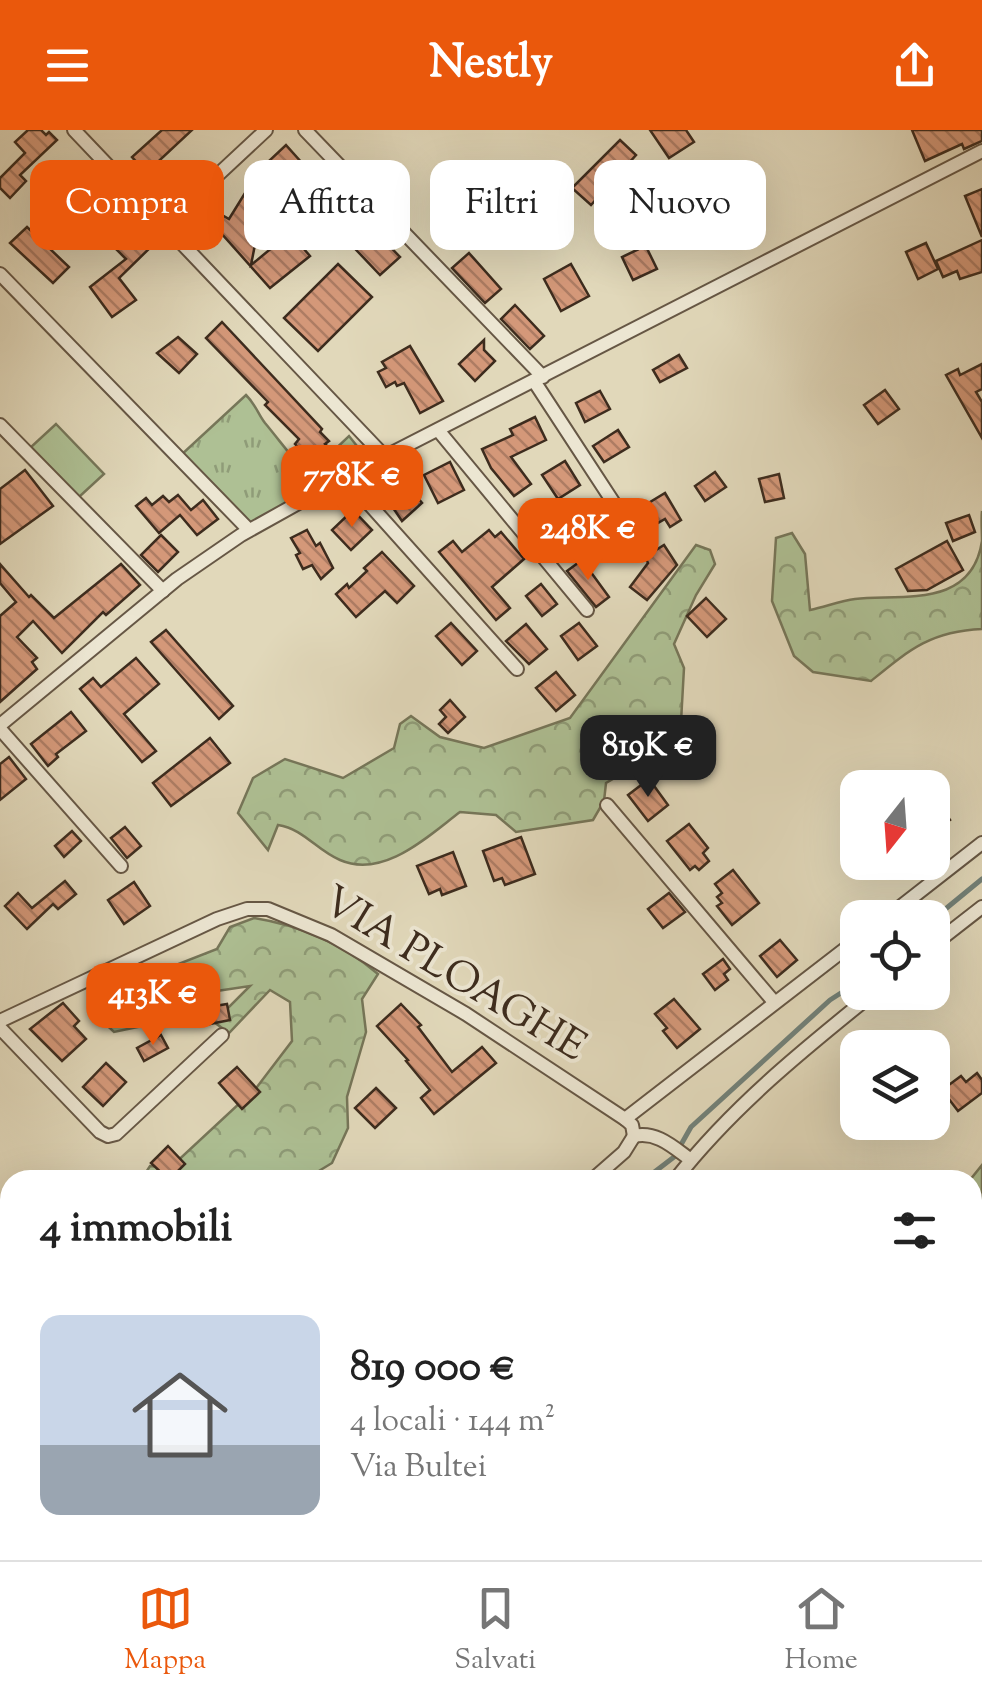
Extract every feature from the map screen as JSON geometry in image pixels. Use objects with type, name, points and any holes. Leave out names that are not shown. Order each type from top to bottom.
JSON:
[{"type":"street","points":[[74,130],[103,160]]},
{"type":"street","points":[[224,169],[266,130]]},
{"type":"street","points":[[305,130],[539,379],[636,537]]},
{"type":"street","points":[[122,866],[0,727],[163,591],[208,556],[346,477],[982,151]]},
{"type":"street","points":[[189,250],[385,457]]},
{"type":"street","points":[[0,274],[250,530]]},
{"type":"street","points":[[0,425],[163,591]]},
{"type":"street","points":[[438,430],[587,610]]},
{"type":"street","points":[[346,477],[517,669]]},
{"type":"street","points":[[607,805],[774,1002]]},
{"type":"street","points":[[909,900],[982,844]]},
{"type":"street","points":[[950,932],[982,907]]},
{"type":"street","name":"VIA PLOAGHE","points":[[0,1025],[217,918],[247,909],[268,909],[332,935],[398,973],[625,1119],[634,1136]]},
{"type":"street","points":[[625,1119],[840,952]]},
{"type":"street","points":[[683,1170],[797,1055],[853,1010]]},
{"type":"street","points":[[0,1025],[108,1136],[116,1134],[222,1035]]},
{"type":"street","points":[[603,1170],[624,1152],[634,1136],[646,1134],[658,1137],[691,1160]]},
{"type":"green space","points":[[246,395],[308,475],[349,436],[365,456],[249,524],[181,455]]},
{"type":"green space","points":[[56,424],[104,474],[79,497],[31,447]]},
{"type":"green space","points":[[792,533],[805,554],[810,610],[855,599],[932,594],[950,588],[965,578],[976,563],[982,541],[982,629],[934,638],[871,681],[813,672],[794,656],[772,601],[776,538]]},
{"type":"green space","points":[[696,545],[710,550],[715,564],[674,644],[684,668],[680,740],[606,783],[604,801],[593,820],[516,832],[496,815],[460,812],[404,852],[373,864],[356,864],[332,856],[295,831],[278,825],[268,850],[238,813],[253,778],[285,759],[343,778],[394,748],[400,724],[411,716],[440,737],[484,748],[570,718]]},
{"type":"green space","points":[[254,918],[287,925],[320,937],[378,974],[362,999],[366,1032],[347,1097],[348,1128],[332,1163],[320,1170],[147,1170],[150,1166],[170,1168],[257,1087],[292,1041],[290,1002],[270,990],[229,1033],[214,1022],[250,986],[190,995],[147,1025],[114,1032],[98,1017],[100,1004],[122,997],[140,979],[217,949],[230,927]]},
{"type":"building","points":[[28,130],[41,130],[46,135],[49,132],[57,140],[36,160],[30,160],[30,166],[20,175],[26,181],[10,198],[0,188],[0,178],[25,153],[15,142]]},
{"type":"building","points":[[162,130],[192,130],[160,160],[132,157]]},
{"type":"building","points":[[650,130],[686,130],[694,142],[669,158]]},
{"type":"building","points":[[912,130],[982,130],[982,141],[964,149],[962,144],[925,161]]},
{"type":"building","points":[[620,140],[636,155],[632,160],[600,160]]},
{"type":"building","points":[[286,145],[299,160],[270,160]]},
{"type":"building","points":[[594,166],[591,205],[574,186]]},
{"type":"building","points":[[982,189],[982,237],[965,196]]},
{"type":"building","points":[[244,195],[244,250],[254,250],[251,265],[269,250],[305,250],[310,256],[270,288],[224,236],[224,216],[229,219]]},
{"type":"building","points":[[27,227],[30,250],[51,250],[69,267],[53,283],[10,243]]},
{"type":"building","points":[[982,240],[982,272],[960,279],[957,271],[943,277],[936,261]]},
{"type":"building","points":[[926,243],[938,269],[918,279],[906,252]]},
{"type":"building","points":[[117,250],[148,250],[119,278],[136,300],[112,317],[90,287],[126,259]]},
{"type":"building","points":[[356,250],[393,250],[400,257],[380,275]]},
{"type":"building","points":[[648,250],[657,269],[633,280],[622,257]]},
{"type":"building","points":[[469,253],[501,289],[485,303],[452,268]]},
{"type":"building","points":[[338,264],[372,297],[318,351],[284,318]]},
{"type":"building","points":[[571,264],[589,296],[561,311],[544,279]]},
{"type":"building","points":[[515,305],[544,336],[530,349],[501,319]]},
{"type":"building","points":[[222,322],[322,429],[320,432],[329,441],[325,444],[332,451],[316,466],[295,444],[299,439],[265,405],[268,402],[206,338]]},
{"type":"building","points":[[178,337],[197,354],[179,373],[157,353]]},
{"type":"building","points":[[484,340],[484,350],[495,361],[475,381],[459,364]]},
{"type":"building","points":[[410,346],[443,401],[420,413],[404,383],[386,387],[378,372],[386,368],[382,362]]},
{"type":"building","points":[[679,355],[687,368],[660,382],[653,370]]},
{"type":"building","points":[[982,364],[982,389],[976,392],[982,402],[982,438],[946,375],[958,369],[960,375]]},
{"type":"building","points":[[885,390],[899,409],[878,424],[864,405]]},
{"type":"building","points":[[600,391],[610,409],[585,422],[576,403]]},
{"type":"building","points":[[535,417],[546,440],[511,457],[531,484],[514,496],[491,468],[482,449],[513,435],[510,429]]},
{"type":"building","points":[[618,430],[629,447],[604,462],[593,446]]},
{"type":"building","points":[[565,461],[580,485],[558,499],[542,475]]},
{"type":"building","points":[[450,462],[464,490],[438,503],[424,475]]},
{"type":"building","points":[[25,470],[53,506],[0,544],[0,489]]},
{"type":"building","points":[[715,472],[726,487],[705,501],[695,486]]},
{"type":"building","points":[[779,474],[784,498],[765,502],[759,479]]},
{"type":"building","points":[[405,483],[422,503],[402,521],[387,499]]},
{"type":"building","points":[[665,493],[681,520],[670,527],[665,519],[644,531],[632,513]]},
{"type":"building","points":[[178,495],[191,510],[203,500],[218,519],[197,535],[180,515],[159,533],[136,506],[146,498],[152,505],[163,496],[169,502]]},
{"type":"building","points":[[353,510],[372,530],[351,550],[332,530]]},
{"type":"building","points":[[969,515],[975,532],[953,541],[946,523]]},
{"type":"building","points":[[594,516],[600,526],[612,518],[625,539],[592,559],[573,529]]},
{"type":"building","points":[[307,530],[316,546],[320,543],[333,568],[321,579],[312,565],[303,569],[291,538]]},
{"type":"building","points":[[489,530],[495,537],[501,532],[524,559],[492,587],[510,608],[496,620],[439,552],[453,541],[462,552]]},
{"type":"building","points":[[161,535],[178,552],[158,572],[141,555]]},
{"type":"building","points":[[947,541],[963,570],[927,590],[908,591],[896,569]]},
{"type":"building","points":[[664,545],[677,565],[647,600],[630,587],[648,563],[645,557]]},
{"type":"building","points":[[382,552],[414,586],[397,603],[385,591],[356,617],[336,594],[347,584],[349,588]]},
{"type":"building","points":[[582,560],[609,597],[596,607],[567,571]]},
{"type":"building","points":[[0,564],[54,618],[121,564],[140,585],[106,615],[103,612],[62,653],[33,621],[17,637],[37,658],[32,662],[37,669],[0,702],[0,616],[16,602],[0,583]]},
{"type":"building","points":[[541,584],[557,604],[542,616],[526,596]]},
{"type":"building","points":[[706,598],[726,619],[707,637],[687,616]]},
{"type":"building","points":[[451,623],[477,651],[462,665],[436,636]]},
{"type":"building","points":[[579,623],[597,646],[578,660],[561,636]]},
{"type":"building","points":[[526,624],[547,649],[529,664],[506,641]]},
{"type":"building","points":[[166,630],[233,706],[219,719],[151,642]]},
{"type":"building","points":[[136,658],[159,684],[124,714],[156,751],[142,762],[80,689],[93,678],[101,687]]},
{"type":"building","points":[[556,672],[575,695],[556,711],[536,688]]},
{"type":"building","points":[[450,700],[465,717],[448,733],[439,724],[446,717],[440,710]]},
{"type":"building","points":[[71,712],[86,731],[56,754],[58,757],[48,766],[31,744]]},
{"type":"building","points":[[210,738],[230,763],[171,806],[153,783]]},
{"type":"building","points":[[9,757],[26,779],[0,800],[0,764]]},
{"type":"building","points":[[649,779],[668,805],[648,821],[628,795]]},
{"type":"building","points":[[689,824],[708,848],[703,853],[709,861],[699,870],[695,866],[690,870],[667,841]]},
{"type":"building","points":[[125,827],[141,846],[127,858],[111,838]]},
{"type":"building","points":[[72,831],[81,841],[64,857],[55,846]]},
{"type":"building","points":[[521,837],[535,874],[505,885],[502,878],[494,881],[483,851]]},
{"type":"building","points":[[453,852],[466,886],[442,895],[440,889],[429,894],[417,866]]},
{"type":"building","points":[[733,870],[759,903],[732,925],[717,906],[722,903],[717,897],[722,893],[715,884]]},
{"type":"building","points":[[65,881],[76,894],[58,909],[53,904],[27,929],[5,906],[18,893],[32,908]]},
{"type":"building","points":[[134,882],[150,906],[124,924],[108,900]]},
{"type":"building","points":[[669,893],[685,912],[663,928],[648,909]]},
{"type":"building","points":[[780,940],[797,960],[777,977],[760,956]]},
{"type":"building","points":[[723,959],[730,969],[724,974],[728,980],[715,990],[703,974]]},
{"type":"building","points":[[674,999],[700,1029],[677,1048],[655,1014]]},
{"type":"building","points":[[63,1003],[79,1021],[74,1026],[86,1039],[62,1061],[30,1029]]},
{"type":"building","points":[[227,1004],[230,1020],[200,1026],[197,1009]]},
{"type":"building","points":[[401,1004],[421,1025],[418,1027],[452,1072],[482,1047],[496,1063],[434,1114],[421,1098],[430,1090],[377,1026]]},
{"type":"building","points":[[161,1035],[168,1048],[144,1061],[137,1048]]},
{"type":"building","points":[[106,1063],[126,1082],[103,1106],[83,1087]]},
{"type":"building","points":[[237,1067],[260,1092],[242,1109],[219,1083]]},
{"type":"building","points":[[977,1073],[982,1080],[982,1093],[958,1111],[950,1100],[950,1084],[961,1076],[966,1082]]},
{"type":"building","points":[[376,1088],[396,1108],[375,1128],[355,1108]]},
{"type":"building","points":[[168,1146],[185,1164],[179,1170],[158,1170],[151,1163]]},
{"type":"waterway","points":[[950,905],[982,879]]},
{"type":"waterway","points":[[657,1170],[674,1157],[691,1127],[840,994]]}]
